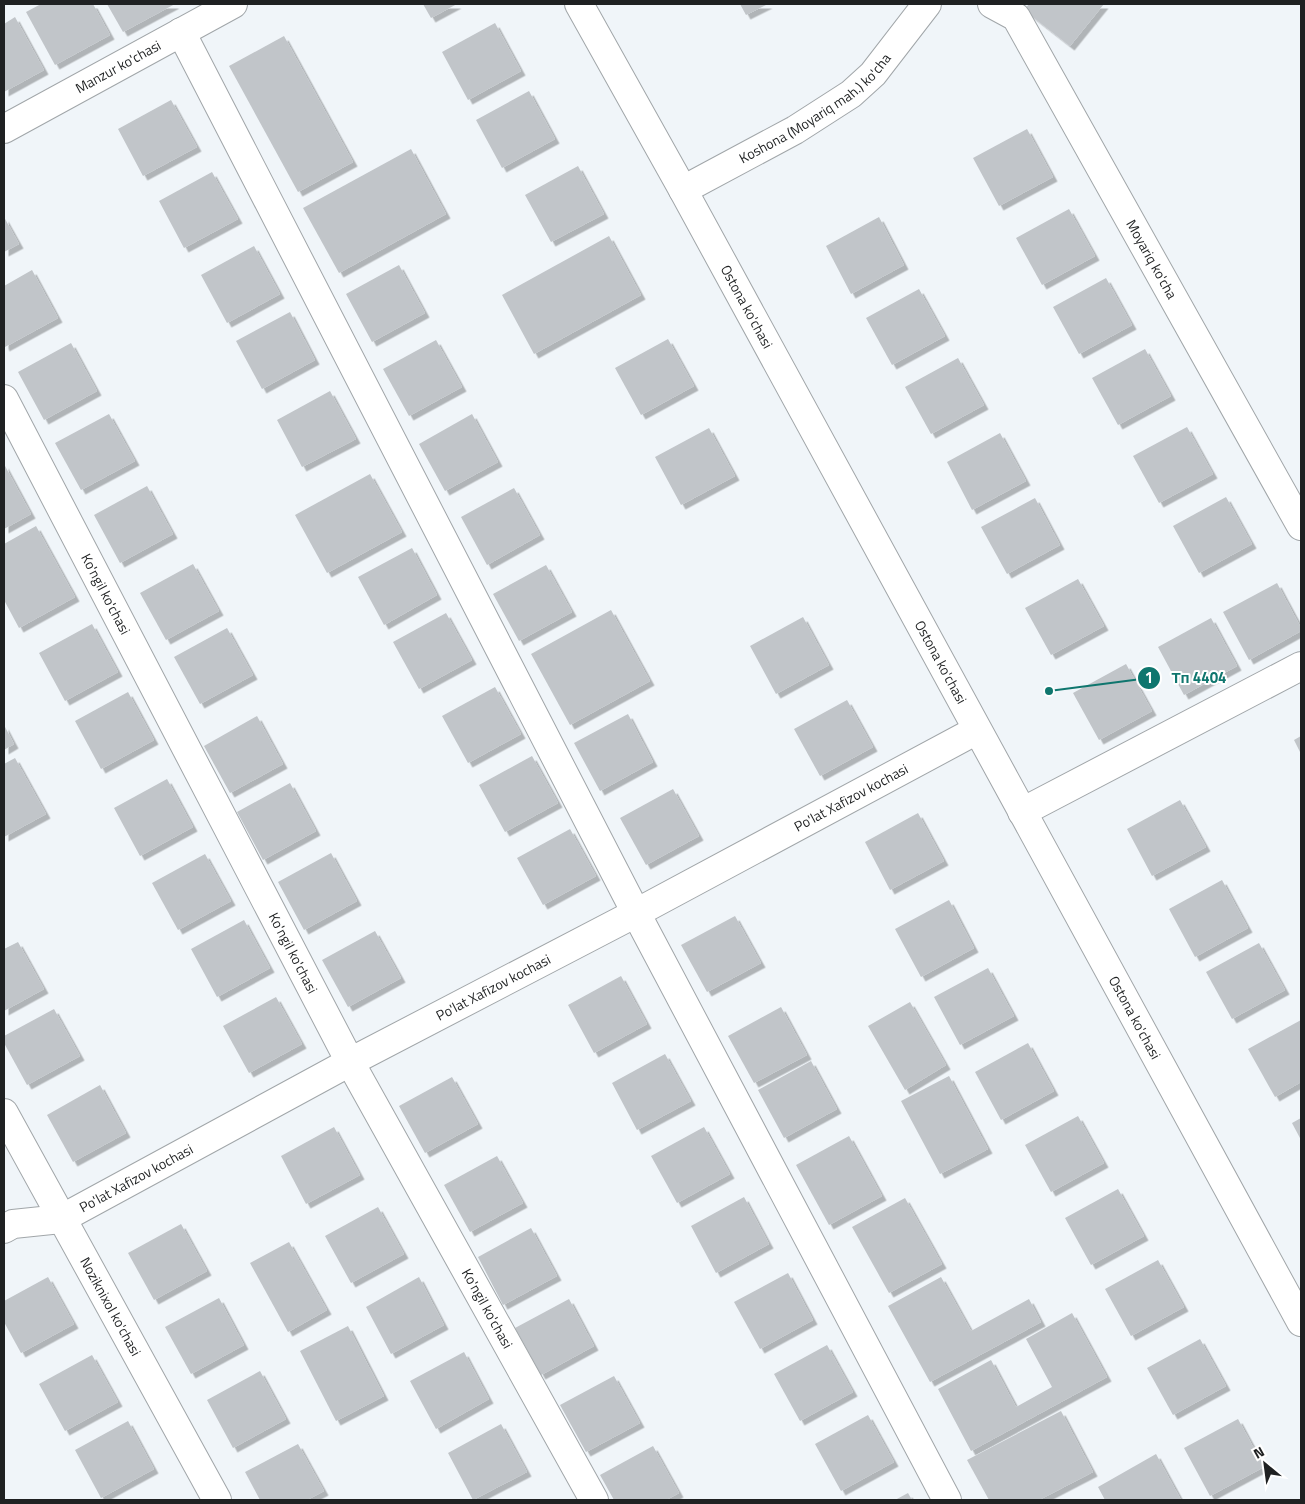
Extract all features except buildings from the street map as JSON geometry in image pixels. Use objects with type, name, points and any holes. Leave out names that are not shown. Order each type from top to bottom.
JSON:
[{"type":"street","name":"Manzur ko'chasi","points":[[4,129],[233,4]]},
{"type":"street","name":"Ostona ko'chasi","points":[[579,4],[683,190],[1301,1322]]},
{"type":"street","name":"Koshona (Moyariq mah.) ko'cha","points":[[683,190],[795,130],[851,94],[873,74],[927,4]]},
{"type":"street","name":"Moyariq ko'cha","points":[[992,4],[1016,17],[1301,526]]},
{"type":"street","points":[[181,32],[636,913],[947,1500]]},
{"type":"street","name":"Ko'ngil ko'chasi","points":[[4,399],[350,1062],[594,1500]]},
{"type":"street","points":[[1022,812],[1301,666]]},
{"type":"street","name":"Po'lat Xafizov kochasi","points":[[4,1229],[13,1224],[61,1219],[350,1062],[636,913],[977,730]]},
{"type":"street","name":"Noziknixol ko'chasi","points":[[4,1113],[217,1500]]},
{"type":"place","name":"Тп 4404","points":[[1049,691]]}]
